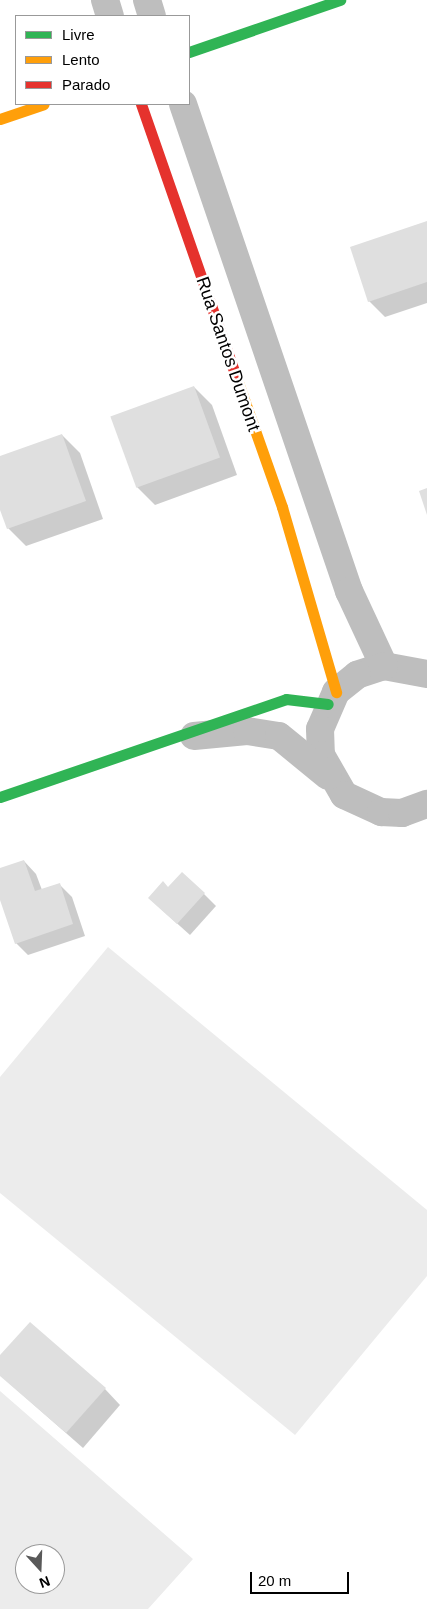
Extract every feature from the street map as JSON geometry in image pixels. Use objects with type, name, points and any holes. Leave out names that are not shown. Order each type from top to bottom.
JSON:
[{"type":"street","points":[[104,0],[110,15]]},
{"type":"street","points":[[147,0],[152,15]]},
{"type":"street","points":[[190,52],[340,0]]},
{"type":"street","points":[[0,119],[41,105]]},
{"type":"street","name":"Rua Santos Dumont","points":[[141,105],[314,605],[332,698]]},
{"type":"street","points":[[183,105],[349,591],[411,666]]},
{"type":"street","points":[[330,778],[321,755],[320,729],[332,698],[357,675],[411,666]]},
{"type":"street","points":[[0,797],[286,699],[332,698]]},
{"type":"street","points":[[175,738],[247,731],[279,736],[330,778],[344,795],[368,808],[402,813],[426,806]]},
{"type":"shaded area","points":[[108,947],[427,1210],[427,1276],[295,1435],[0,1193],[0,1077]]},
{"type":"shaded area","points":[[0,1391],[193,1559],[148,1609],[0,1609]]},
{"type":"building","points":[[427,221],[427,282],[368,302],[350,247]]},
{"type":"building","points":[[194,386],[220,457],[136,488],[110,416]]},
{"type":"building","points":[[62,434],[86,501],[7,529],[0,510],[0,456]]},
{"type":"building","points":[[427,488],[427,515],[419,491]]},
{"type":"building","points":[[24,860],[35,891],[60,883],[73,924],[15,944],[0,900],[0,868]]},
{"type":"building","points":[[182,872],[205,893],[177,924],[148,898],[163,881],[168,887]]},
{"type":"building","points":[[30,1322],[106,1388],[66,1433],[0,1376],[0,1355]]},
{"type":"traffic: fast","points":[[190,52],[340,0]]},
{"type":"traffic: fast","points":[[0,797],[286,699],[328,704]]},
{"type":"traffic: slow","points":[[0,119],[41,105]]},
{"type":"traffic: slow","points":[[238,382],[282,507],[336,692]]},
{"type":"traffic: jam","points":[[141,105],[238,382]]}]
